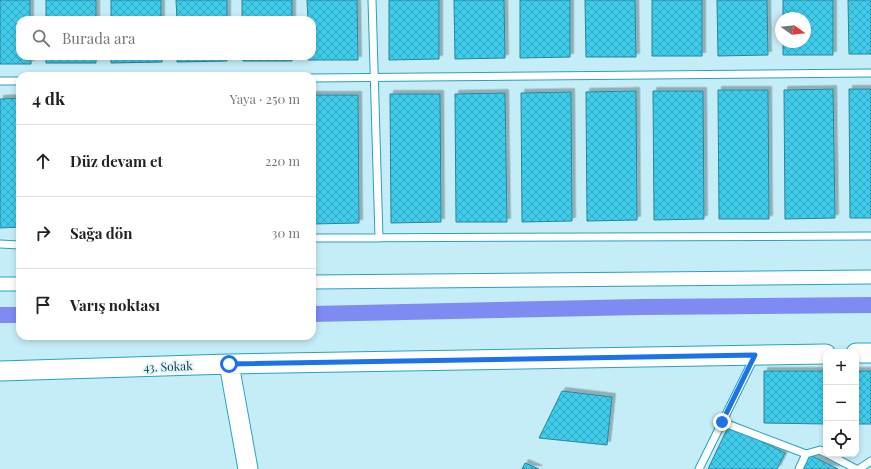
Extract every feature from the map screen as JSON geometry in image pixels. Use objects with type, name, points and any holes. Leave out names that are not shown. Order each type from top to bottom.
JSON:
[{"type":"street","points":[[316,282],[871,277]]},
{"type":"street","points":[[0,284],[16,284]]},
{"type":"street","points":[[859,353],[871,353]]},
{"type":"street","name":"43. Sokak","points":[[0,371],[229,364],[823,354]]},
{"type":"street","points":[[229,364],[248,469]]},
{"type":"lane","points":[[372,0],[379,238]]},
{"type":"lane","points":[[316,78],[871,73]]},
{"type":"lane","points":[[0,81],[16,81]]},
{"type":"lane","points":[[316,238],[871,236]]},
{"type":"lane","points":[[0,244],[16,245]]},
{"type":"lane","points":[[699,469],[755,355]]},
{"type":"lane","points":[[722,422],[806,454],[820,450],[823,452]]},
{"type":"lane","points":[[799,469],[806,454]]},
{"type":"lane","points":[[833,457],[858,469],[871,461]]},
{"type":"building","points":[[0,0],[30,0],[30,16],[16,16],[16,60],[31,60],[31,64],[0,64]]},
{"type":"building","points":[[46,0],[96,0],[96,16],[46,16]]},
{"type":"building","points":[[111,0],[161,0],[161,16],[111,16]]},
{"type":"building","points":[[176,0],[227,0],[227,16],[177,16]]},
{"type":"building","points":[[242,0],[292,0],[292,16],[242,16]]},
{"type":"building","points":[[307,0],[357,0],[358,60],[316,60],[316,16],[308,16]]},
{"type":"building","points":[[389,0],[439,0],[439,59],[389,60]]},
{"type":"building","points":[[454,0],[504,0],[505,58],[455,59]]},
{"type":"building","points":[[520,0],[570,0],[570,57],[520,58]]},
{"type":"building","points":[[585,0],[635,0],[636,57],[586,57]]},
{"type":"building","points":[[652,0],[702,0],[702,56],[652,56]]},
{"type":"building","points":[[717,0],[767,0],[768,55],[718,56]]},
{"type":"building","points":[[783,0],[833,0],[833,55],[783,55],[783,48],[811,48],[811,12],[783,12]]},
{"type":"building","points":[[848,0],[871,0],[871,54],[849,54]]},
{"type":"building","points":[[46,60],[96,60],[96,63],[46,63]]},
{"type":"building","points":[[111,60],[162,60],[162,62],[111,63]]},
{"type":"building","points":[[177,60],[227,60],[227,61],[177,62]]},
{"type":"building","points":[[243,60],[292,60],[292,61]]},
{"type":"building","points":[[833,89],[835,218],[785,219],[784,90]]},
{"type":"building","points":[[849,89],[871,89],[871,218],[850,218]]},
{"type":"building","points":[[718,90],[768,90],[769,219],[719,219]]},
{"type":"building","points":[[636,91],[637,220],[587,221],[586,92]]},
{"type":"building","points":[[653,91],[703,91],[704,219],[654,220]]},
{"type":"building","points":[[571,92],[572,221],[522,222],[521,93]]},
{"type":"building","points":[[505,93],[507,222],[456,222],[455,94]]},
{"type":"building","points":[[390,94],[440,94],[441,222],[391,223]]},
{"type":"building","points":[[316,95],[358,95],[359,223],[316,224]]},
{"type":"building","points":[[16,98],[16,227],[0,228],[0,99]]},
{"type":"building","points":[[764,371],[823,371],[823,424],[764,423]]},
{"type":"building","points":[[859,371],[871,371],[871,424],[859,424]]},
{"type":"building","points":[[562,391],[612,397],[607,445],[539,438]]},
{"type":"building","points":[[729,425],[785,453],[777,469],[708,469]]},
{"type":"building","points":[[810,455],[838,469],[803,469]]},
{"type":"building","points":[[525,463],[539,469],[522,469]]},
{"type":"waterway","points":[[316,314],[641,307],[871,305]]},
{"type":"waterway","points":[[0,315],[16,315]]},
{"type":"route","points":[[229,364],[755,355],[722,422]]}]
